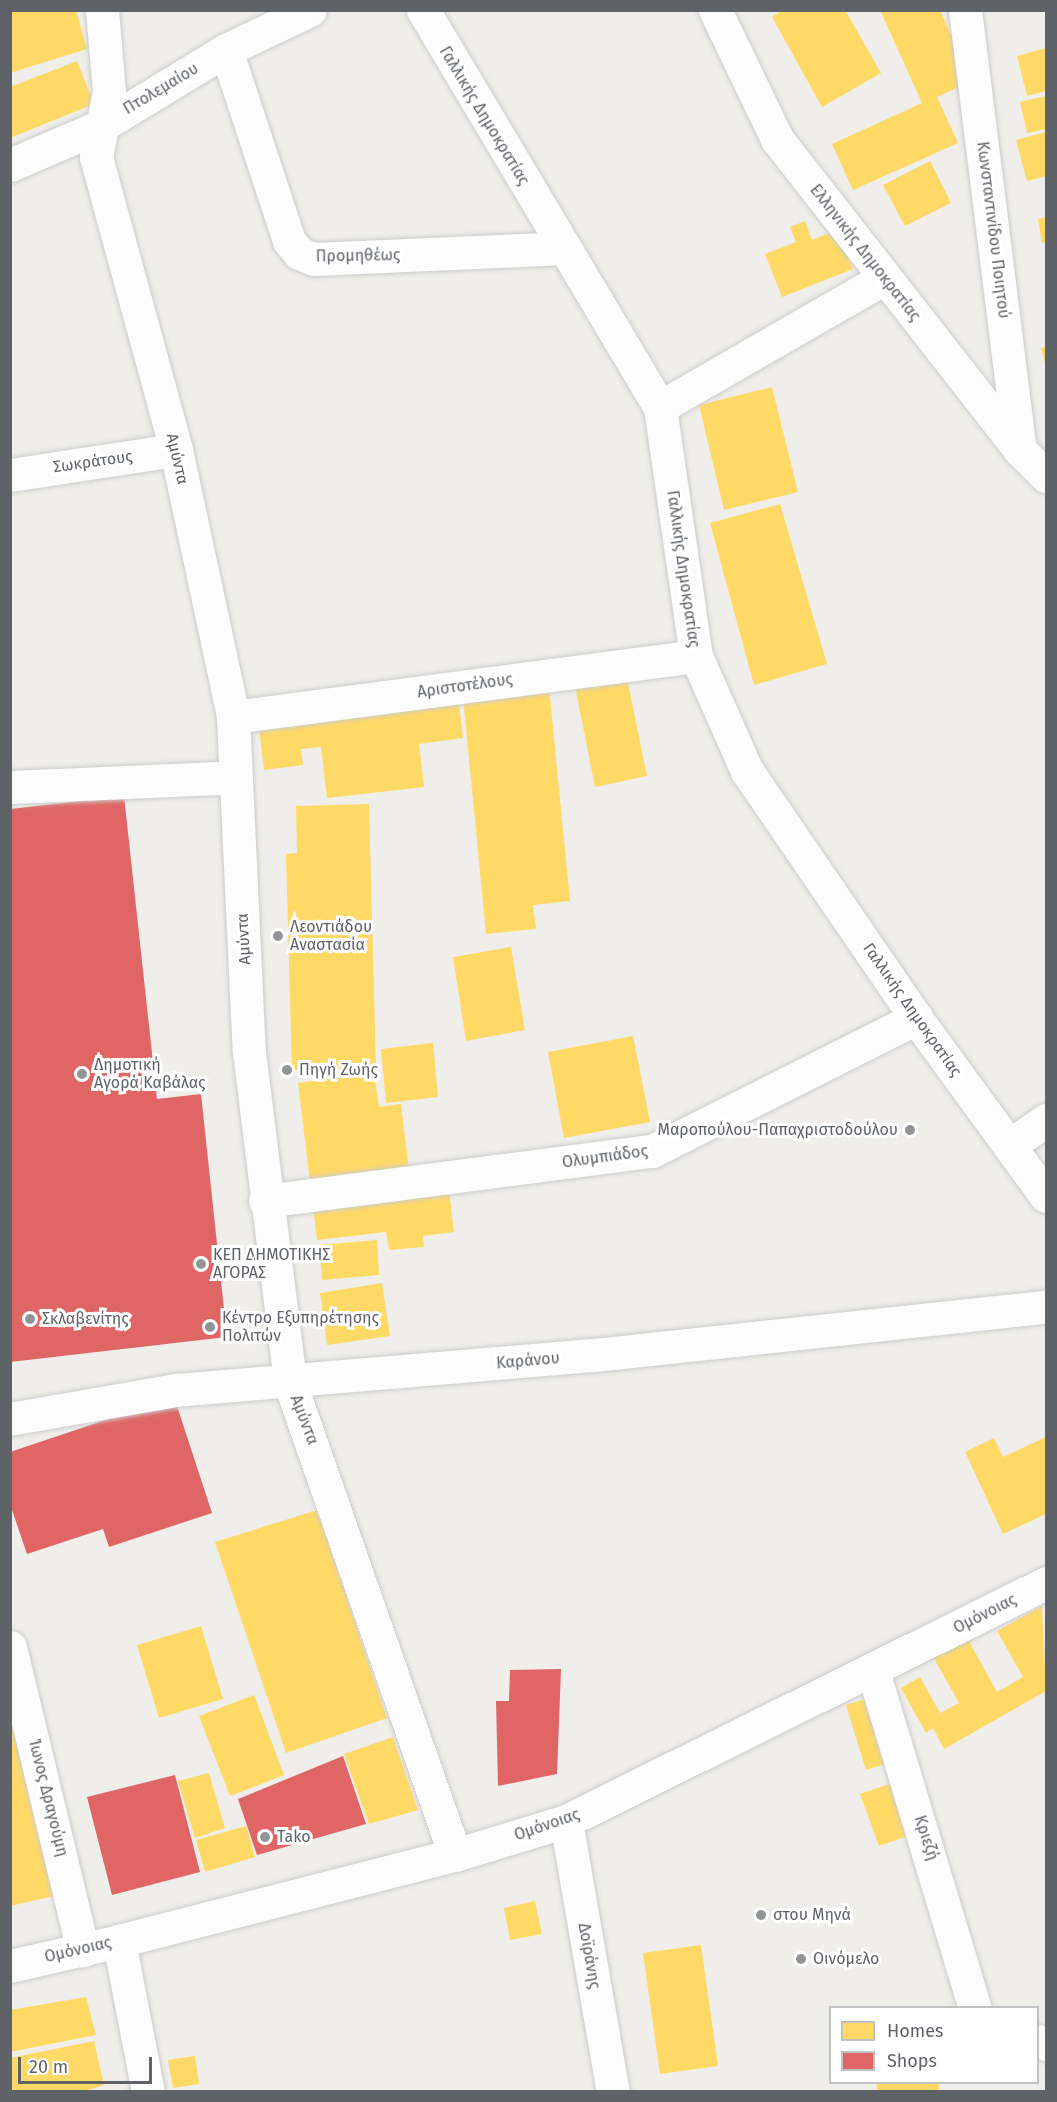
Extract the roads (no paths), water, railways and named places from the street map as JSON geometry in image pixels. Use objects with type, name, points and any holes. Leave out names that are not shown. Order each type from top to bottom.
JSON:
[{"type":"street","name":"Αμύντα","points":[[102,10],[109,91],[96,157],[176,450],[233,717],[249,1052],[265,1201],[290,1383],[455,1856]]},
{"type":"street","name":"Πτολεμαίου","points":[[10,165],[101,126],[226,50],[310,10]]},
{"type":"street","name":"Γαλλικής Δημοκρατίας","points":[[423,10],[660,407],[696,656],[747,771],[916,1018],[1047,1196]]},
{"type":"street","name":"Ελληνικής Δημοκρατίας","points":[[715,10],[777,139],[1020,450],[1047,476]]},
{"type":"street","name":"Κωνσταντινίδου Ποιητού","points":[[965,10],[1020,450]]},
{"type":"street","name":"Προμηθέως","points":[[226,50],[288,241],[299,253],[314,259],[563,248]]},
{"type":"street","points":[[660,407],[884,278]]},
{"type":"street","name":"Σωκράτους","points":[[10,474],[176,450]]},
{"type":"street","name":"Αριστοτέλους","points":[[233,717],[696,656]]},
{"type":"street","points":[[10,787],[236,777]]},
{"type":"street","name":"Ολυμπιάδος","points":[[265,1201],[652,1151],[916,1018]]},
{"type":"street","points":[[1010,1145],[1047,1120]]},
{"type":"street","name":"Καράνου","points":[[10,1419],[176,1390],[290,1383],[1047,1307]]},
{"type":"street","name":"Ομόνοιας","points":[[10,1966],[119,1941],[455,1856],[566,1821],[1047,1583]]},
{"type":"street","name":"Ίωνος Δραγούμη","points":[[10,1647],[82,1950]]},
{"type":"street","name":"Κριεζή","points":[[873,1671],[975,2006]]},
{"type":"street","name":"Δοϊράνης","points":[[566,1821],[613,2091]]},
{"type":"street","points":[[119,1941],[148,2091]]},
{"type":"place","name":"Λεοντιάδου Αναστασία","points":[[278,936]]},
{"type":"place","name":"Πηγή Ζωής","points":[[287,1070]]},
{"type":"place","name":"Δημοτική Αγορά Καβάλας","points":[[82,1074]]},
{"type":"place","name":"Μαροπούλου-Παπαχριστοδούλου","points":[[910,1130]]},
{"type":"place","name":"ΚΕΠ ΔΗΜΟΤΙΚΗΣ ΑΓΟΡΑΣ","points":[[201,1264]]},
{"type":"place","name":"Σκλαβενίτης","points":[[30,1319]]},
{"type":"place","name":"Κέντρο Εξυπηρέτησης Πολιτών","points":[[210,1327]]},
{"type":"place","name":"Tako","points":[[265,1837]]},
{"type":"place","name":"στου Μηνά","points":[[761,1915]]},
{"type":"place","name":"Οινόμελο","points":[[801,1959]]}]
